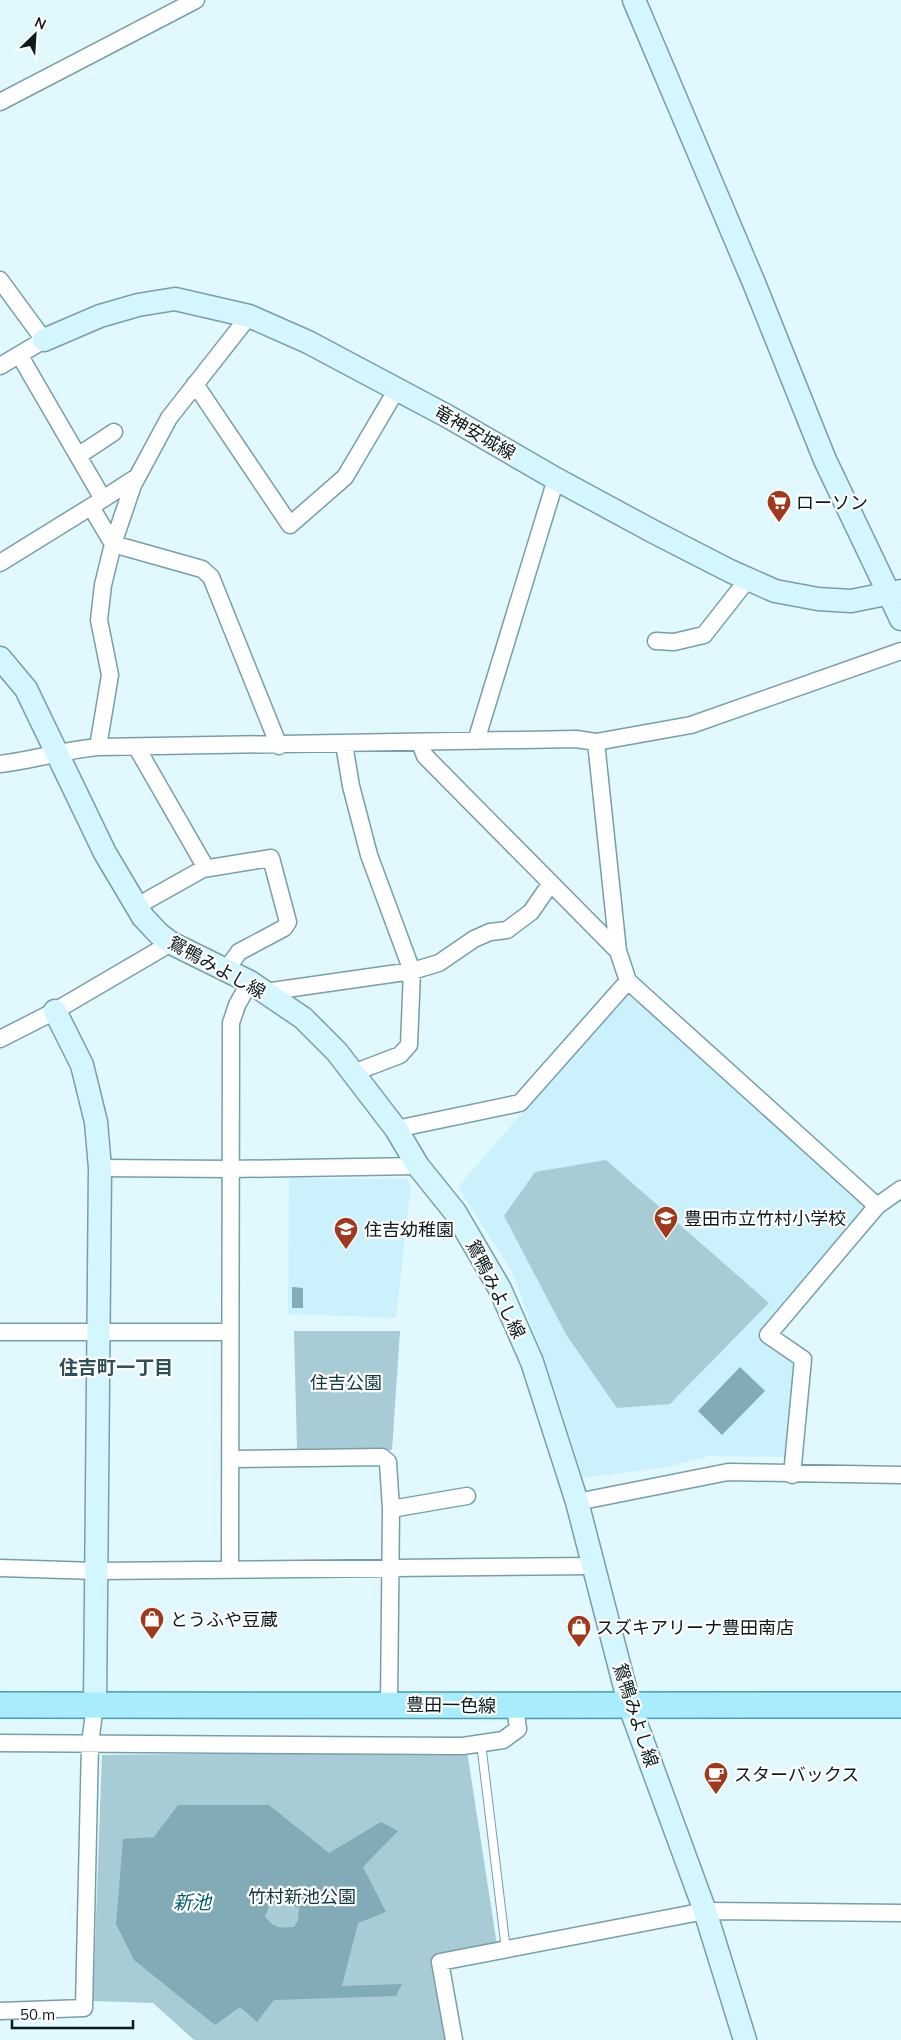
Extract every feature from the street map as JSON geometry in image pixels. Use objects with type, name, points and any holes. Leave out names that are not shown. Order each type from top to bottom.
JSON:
[{"type":"main road","name":"豊田一色線","points":[[0,1705],[389,1704],[630,1707],[901,1705]]},
{"type":"street","points":[[1,99],[196,0]]},
{"type":"street","points":[[634,0],[746,265],[825,460],[896,592],[901,619]]},
{"type":"street","points":[[0,280],[44,340],[20,356],[0,366]]},
{"type":"street","name":"竜神安城線","points":[[44,340],[100,316],[138,305],[176,299],[249,316],[308,342],[397,389],[556,479],[748,579],[775,591],[818,599],[851,601],[896,592]]},
{"type":"street","points":[[98,748],[110,675],[99,620],[103,586],[113,544],[137,477],[169,418],[249,316]]},
{"type":"street","points":[[20,356],[78,456],[113,544]]},
{"type":"street","points":[[195,384],[290,525],[345,477],[397,389]]},
{"type":"street","points":[[78,456],[114,432]]},
{"type":"street","points":[[0,563],[137,477]]},
{"type":"street","points":[[476,741],[556,479]]},
{"type":"street","points":[[113,544],[202,568],[211,577],[279,746]]},
{"type":"street","points":[[656,641],[674,642],[704,635],[748,579]]},
{"type":"street","points":[[0,764],[56,755],[78,749],[98,748],[279,746],[576,738],[596,742],[691,725],[901,651]]},
{"type":"street","name":"鴛鴨みよし線","points":[[0,658],[26,689],[56,755],[105,853],[137,906],[159,934],[258,987],[303,1018],[337,1052],[396,1129],[418,1166],[455,1212],[500,1289],[532,1362],[577,1502],[630,1707],[705,1911],[744,2040]]},
{"type":"street","points":[[596,742],[618,950],[628,981],[877,1206]]},
{"type":"street","points":[[420,743],[425,756],[618,950]]},
{"type":"street","points":[[344,744],[351,786],[369,855],[412,971],[408,1044],[400,1055],[353,1073]]},
{"type":"street","points":[[137,748],[206,868]]},
{"type":"street","points":[[137,906],[206,868],[271,858],[288,922],[284,928],[239,952],[226,970]]},
{"type":"street","points":[[230,1568],[231,1023],[237,1005],[258,987],[412,971],[439,963],[474,939],[490,932],[507,930],[531,912],[551,883]]},
{"type":"street","points":[[0,1039],[55,1011],[171,942]]},
{"type":"street","points":[[396,1129],[520,1103],[628,981]]},
{"type":"street","points":[[0,2011],[84,2008],[90,1744],[95,1705],[100,1168],[96,1122],[82,1065],[55,1011]]},
{"type":"street","points":[[100,1168],[230,1169],[418,1166]]},
{"type":"street","points":[[792,1474],[803,1359],[768,1335],[877,1206],[901,1189]]},
{"type":"street","points":[[0,1332],[230,1332]]},
{"type":"street","points":[[231,1459],[382,1457],[388,1462],[391,1509],[389,1704]]},
{"type":"street","points":[[577,1502],[728,1472],[901,1475]]},
{"type":"street","points":[[391,1509],[467,1496]]},
{"type":"street","points":[[0,1568],[96,1571],[230,1568],[594,1566]]},
{"type":"street","points":[[0,1743],[463,1746],[503,1740],[518,1729],[515,1706]]},
{"type":"street","points":[[454,2040],[440,1962],[705,1911],[901,1913]]},
{"type":"lane","points":[[481,1743],[506,1950]]},
{"type":"shaded area","name":"豊田市立竹村小学校","points":[[629,990],[868,1206],[793,1299],[759,1335],[794,1360],[798,1368],[788,1457],[710,1456],[667,1467],[583,1478],[555,1389],[512,1272],[458,1187]]},
{"type":"shaded area","name":"住吉幼稚園","points":[[289,1178],[407,1179],[411,1185],[396,1318],[288,1314]]},
{"type":"green space","points":[[606,1160],[769,1303],[670,1404],[617,1408],[567,1336],[504,1216],[535,1172]]},
{"type":"green space","name":"住吉公園","points":[[294,1331],[400,1331],[392,1450],[297,1450]]},
{"type":"green space","name":"竹村新池公園","points":[[467,1751],[497,1945],[433,1957],[449,2040],[194,2040],[153,2003],[93,2001],[102,1755]]},
{"type":"water","points":[[292,1287],[303,1288],[303,1308],[292,1308]]},
{"type":"water","points":[[740,1367],[765,1391],[722,1435],[698,1411]]},
{"type":"water","name":"新池","points":[[178,1805],[269,1805],[329,1853],[381,1822],[398,1831],[363,1867],[386,1912],[358,1923],[342,1986],[402,1984],[396,1996],[274,2000],[257,2022],[240,2007],[215,2025],[134,1960],[116,1924],[123,1839],[154,1837]],"holes":[[[287,1903],[299,1908],[298,1920],[294,1927],[277,1927],[265,1916],[270,1904]]]},
{"type":"place","name":"ローソン","points":[[779,523]]},
{"type":"place","name":"豊田市立竹村小学校","points":[[666,1239]]},
{"type":"place","name":"住吉幼稚園","points":[[346,1250]]},
{"type":"place","name":"とうふや豆蔵","points":[[152,1640]]},
{"type":"place","name":"スズキアリーナ豊田南店","points":[[579,1648]]},
{"type":"place","name":"スターバックス","points":[[716,1795]]},
{"type":"district","name":"住吉町一丁目","points":[[116,1367]]}]
